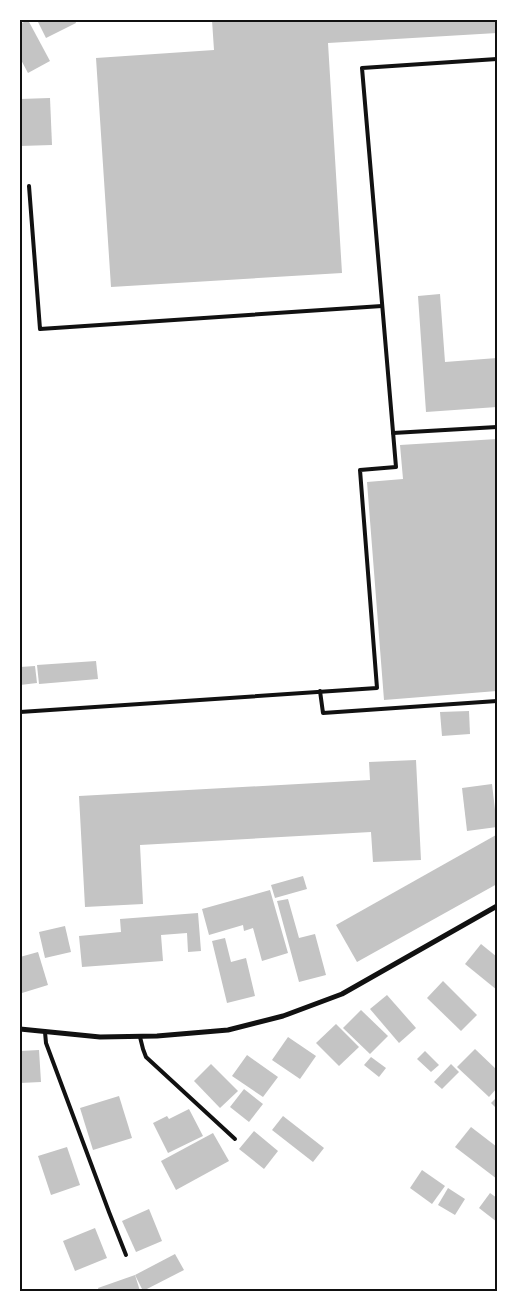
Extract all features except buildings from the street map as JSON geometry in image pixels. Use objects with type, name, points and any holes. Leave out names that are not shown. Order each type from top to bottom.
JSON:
[{"type":"street","points":[[20,1030],[100,1037],[140,1037],[228,1030],[283,1016],[342,994],[497,906]]},
{"type":"lane","points":[[20,712],[377,688],[360,470],[396,467],[362,68],[497,59]]},
{"type":"lane","points":[[28,186],[40,329],[382,306]]},
{"type":"lane","points":[[393,433],[497,427]]},
{"type":"lane","points":[[320,691],[323,714],[497,701]]},
{"type":"lane","points":[[45,1032],[46,1043],[126,1255]]},
{"type":"lane","points":[[140,1037],[146,1056],[235,1139]]}]
